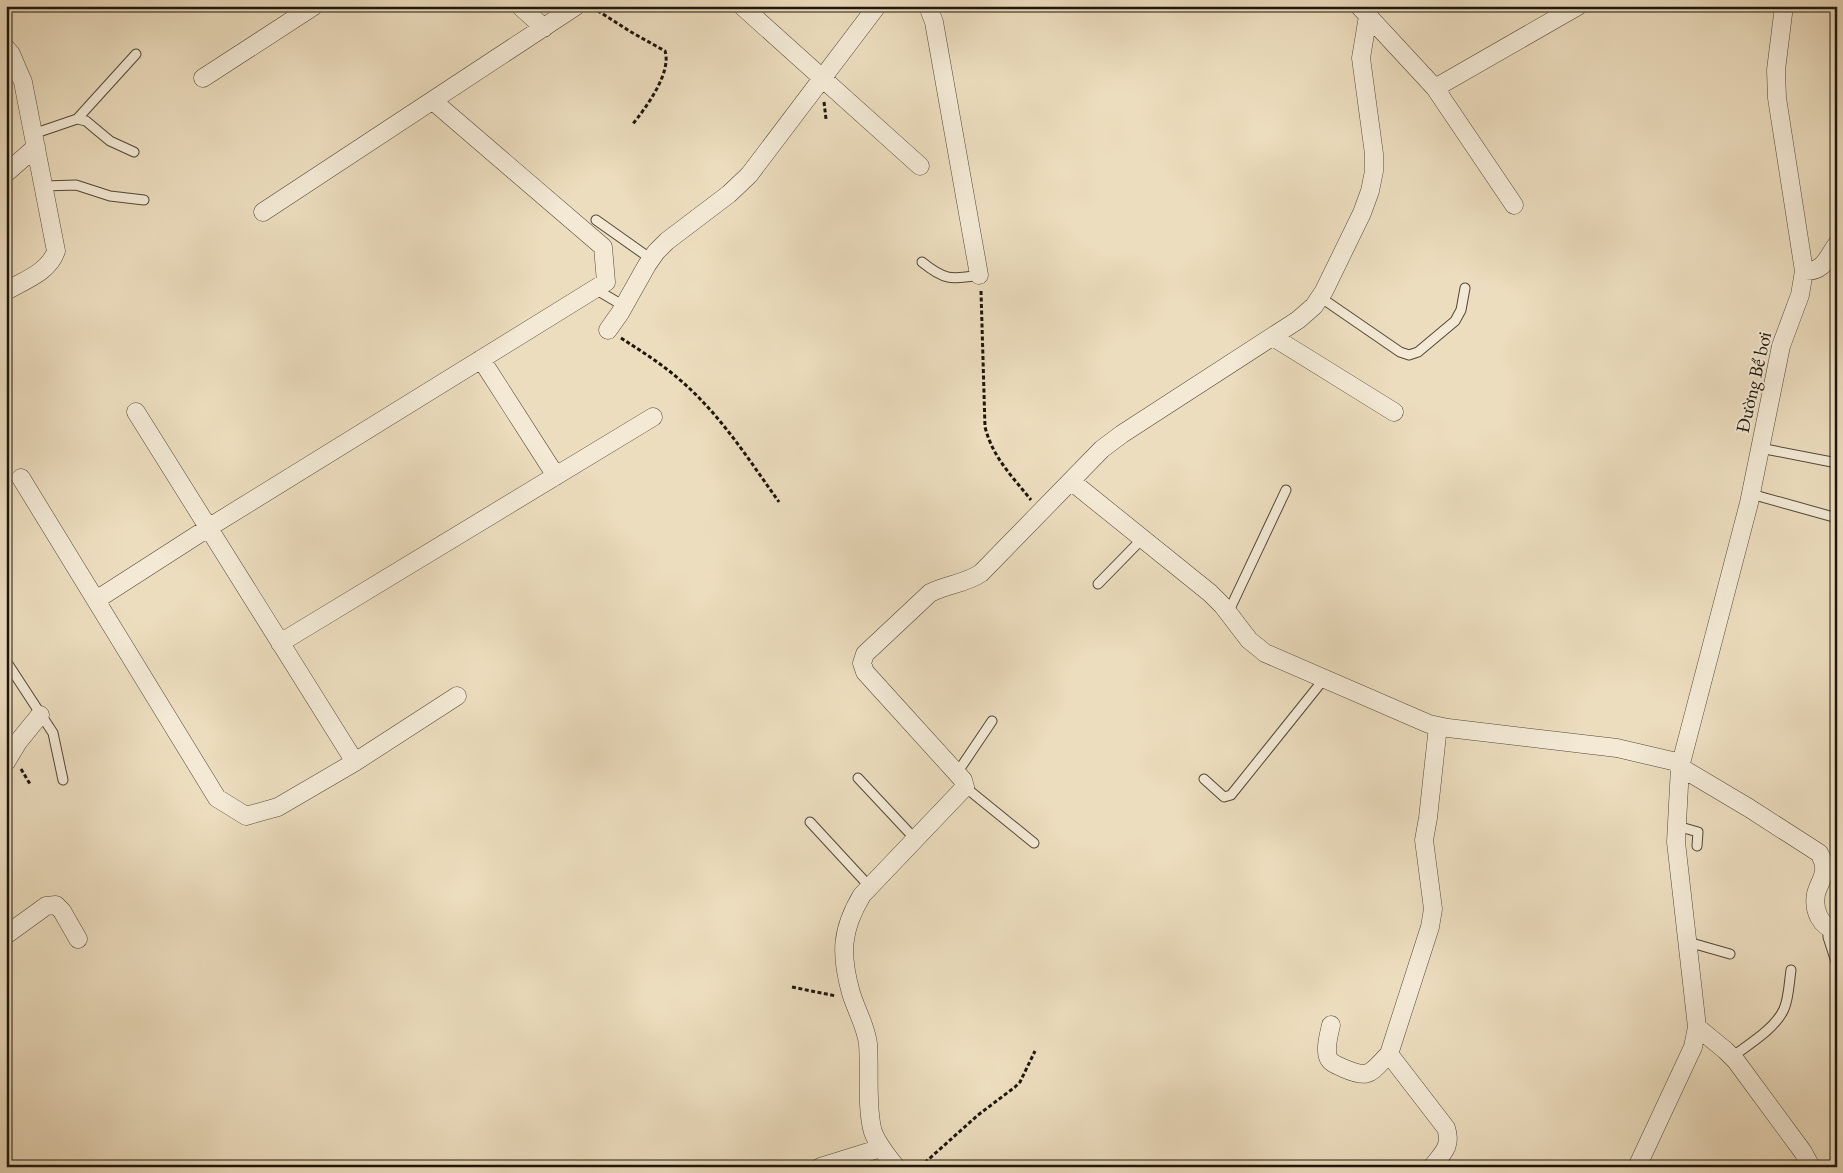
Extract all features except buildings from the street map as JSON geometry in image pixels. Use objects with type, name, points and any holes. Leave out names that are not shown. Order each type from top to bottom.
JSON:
[{"type":"street","points":[[203,78],[314,6]]},
{"type":"street","points":[[520,6],[544,28]]},
{"type":"street","points":[[263,212],[576,6]]},
{"type":"street","points":[[742,6],[920,166]]},
{"type":"street","points":[[608,330],[651,259],[667,241],[729,194],[749,175],[877,6]]},
{"type":"street","points":[[928,6],[934,22],[979,275]]},
{"type":"street","points":[[1435,88],[1578,6]]},
{"type":"street","name":"Đường Bể bơi","points":[[1637,1167],[1688,1062],[1697,1027],[1676,842],[1680,765],[1751,494],[1782,346],[1800,295],[1804,271],[1777,98],[1776,70],[1784,6]]},
{"type":"street","points":[[1364,11],[1435,88],[1514,205]]},
{"type":"street","points":[[896,1167],[881,1148],[873,1131],[868,1042],[853,999],[844,954],[845,935],[851,913],[862,894],[916,840],[961,780],[865,672],[862,663],[865,654],[930,593],[942,587],[970,580],[981,573],[1102,449],[1122,434],[1273,338],[1314,306],[1362,213],[1370,191],[1374,170],[1374,154],[1361,58],[1364,11]]},
{"type":"street","points":[[6,48],[11,54],[22,82],[56,251],[53,260],[45,269],[6,291]]},
{"type":"street","points":[[96,600],[208,528],[606,282],[603,247],[433,101]]},
{"type":"street","points":[[6,173],[34,141]]},
{"type":"street","points":[[1804,271],[1829,270],[1837,244]]},
{"type":"street","points":[[1273,338],[1394,412]]},
{"type":"street","points":[[482,360],[556,476]]},
{"type":"street","points":[[136,412],[355,762]]},
{"type":"street","points":[[280,643],[652,417]]},
{"type":"street","points":[[21,478],[217,798],[246,816],[278,807],[355,762],[457,696]]},
{"type":"street","points":[[1071,481],[1210,593],[1249,640],[1265,653],[1429,724],[1617,748],[1680,765],[1819,852],[1824,860],[1824,870],[1816,895],[1816,910],[1822,923],[1832,929]]},
{"type":"street","points":[[6,762],[18,742],[40,714]]},
{"type":"street","points":[[1330,1025],[1327,1056],[1332,1062],[1358,1075],[1370,1072],[1389,1054],[1430,927],[1433,909],[1424,840],[1438,726]]},
{"type":"street","points":[[6,935],[46,906],[56,905],[62,911],[78,938]]},
{"type":"street","points":[[1697,1027],[1732,1057],[1803,1152],[1811,1167]]},
{"type":"street","points":[[1389,1054],[1446,1128],[1449,1137],[1447,1145],[1443,1154],[1432,1167]]},
{"type":"street","points":[[820,1167],[881,1148]]},
{"type":"lane","points":[[34,141],[77,118],[136,54]]},
{"type":"lane","points":[[77,118],[86,121],[110,141],[134,152]]},
{"type":"lane","points":[[44,186],[76,185],[110,196],[144,200]]},
{"type":"lane","points":[[596,220],[651,259]]},
{"type":"lane","points":[[922,262],[937,274],[948,278],[979,275]]},
{"type":"lane","points":[[1320,296],[1400,352],[1409,355],[1418,352],[1455,321],[1460,310],[1465,288]]},
{"type":"lane","points":[[595,289],[624,306]]},
{"type":"lane","points":[[1760,448],[1837,463]]},
{"type":"lane","points":[[1228,613],[1286,490]]},
{"type":"lane","points":[[1751,494],[1837,518]]},
{"type":"lane","points":[[1098,584],[1143,538]]},
{"type":"lane","points":[[6,661],[53,733],[63,780]]},
{"type":"lane","points":[[1204,779],[1224,797],[1231,795],[1324,680]]},
{"type":"lane","points":[[992,721],[961,780],[1034,843]]},
{"type":"lane","points":[[858,778],[916,840]]},
{"type":"lane","points":[[810,822],[870,887]]},
{"type":"lane","points":[[1677,826],[1698,832],[1696,846]]},
{"type":"lane","points":[[1832,929],[1828,938],[1837,965]]},
{"type":"lane","points":[[1688,942],[1730,954]]},
{"type":"lane","points":[[1732,1057],[1771,1026],[1784,1010],[1791,970]]},
{"type":"path","points":[[591,6],[665,51],[667,60],[663,73],[646,108],[632,125]]},
{"type":"path","points":[[979,275],[983,309],[985,427],[997,458],[1041,512]]},
{"type":"path","points":[[608,330],[656,361],[681,380],[718,418],[779,502]]},
{"type":"path","points":[[792,987],[853,999]]},
{"type":"path","points":[[6,990],[11,999]]},
{"type":"path","points":[[920,1167],[978,1115],[1020,1082],[1035,1051]]}]
